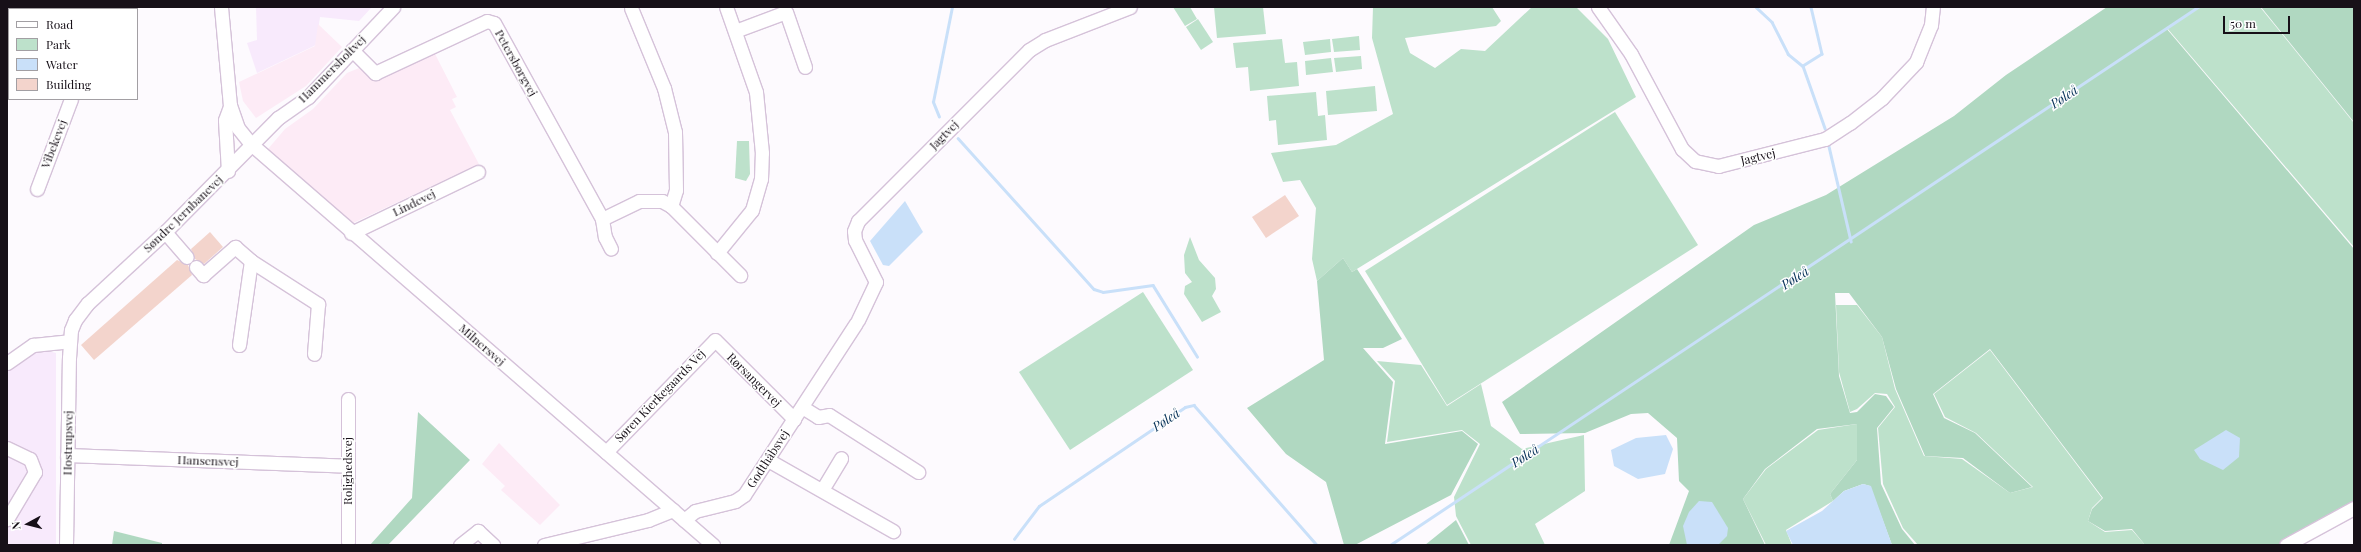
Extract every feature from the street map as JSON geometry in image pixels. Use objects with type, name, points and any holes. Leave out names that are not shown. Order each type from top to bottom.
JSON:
[{"type":"street","points":[[221,7],[230,105],[238,128],[251,144]]},
{"type":"street","name":"Hammersholtvej","points":[[251,144],[278,118],[308,97],[393,7]]},
{"type":"street","points":[[717,253],[749,216],[761,179],[761,124],[756,92],[726,7]]},
{"type":"street","name":"Jagtvej","points":[[857,322],[875,290],[876,282],[855,240],[854,231],[858,221],[1029,50],[1045,40],[1130,7]]},
{"type":"street","name":"Jagtvej","points":[[1598,7],[1631,54],[1682,149],[1695,162],[1718,166],[1825,139],[1850,123],[1882,98],[1916,62],[1931,25],[1933,7]]},
{"type":"street","points":[[631,8],[664,88],[675,132],[676,190],[671,206]]},
{"type":"street","points":[[735,31],[786,12],[805,67]]},
{"type":"street","name":"Petersborgvej","points":[[352,50],[375,73],[487,21],[494,23],[602,219],[605,237],[611,249]]},
{"type":"street","name":"Vibekevej","points":[[37,189],[71,100]]},
{"type":"street","points":[[228,171],[225,120],[230,105]]},
{"type":"street","name":"Søndre Jernbanevej","points":[[69,341],[75,320],[85,307],[228,171],[251,144]]},
{"type":"street","name":"Milnersvej","points":[[251,144],[351,234],[713,545]]},
{"type":"street","name":"Lindevej","points":[[351,234],[478,172]]},
{"type":"street","points":[[602,219],[644,200],[662,201],[671,206],[740,275]]},
{"type":"street","points":[[165,232],[187,257]]},
{"type":"street","points":[[196,267],[203,275],[235,247],[251,261],[318,304],[314,354]]},
{"type":"street","points":[[239,345],[251,261]]},
{"type":"street","name":"Godthåbsvej","points":[[684,520],[695,511],[735,501],[744,495],[857,322]]},
{"type":"street","name":"Søren Kierkegaards Vej","points":[[606,452],[715,340]]},
{"type":"street","name":"Rørsangervej","points":[[715,340],[794,420]]},
{"type":"street","points":[[7,363],[34,345],[69,341]]},
{"type":"street","name":"Hostrupsvej","points":[[66,545],[69,341]]},
{"type":"street","name":"Rolighedsvej","points":[[348,399],[348,542]]},
{"type":"street","points":[[802,407],[818,417],[829,415],[918,472]]},
{"type":"street","points":[[7,448],[30,459],[35,472],[7,519]]},
{"type":"street","name":"Hansensvej","points":[[67,455],[348,466]]},
{"type":"street","points":[[822,490],[841,458]]},
{"type":"street","points":[[768,460],[893,531]]},
{"type":"street","points":[[2286,545],[2354,508]]},
{"type":"street","points":[[544,545],[584,540],[648,520],[673,510]]},
{"type":"street","points":[[460,545],[478,531],[493,545]]},
{"type":"shaded area","points":[[256,7],[372,7],[359,21],[320,17],[316,45],[257,73],[247,43],[257,40]]},
{"type":"shaded area","points":[[318,24],[342,47],[306,86],[256,118],[243,101],[239,82],[315,46]]},
{"type":"shaded area","points":[[434,52],[457,97],[452,99],[456,107],[450,110],[479,164],[351,224],[268,149],[285,129],[313,109],[347,73],[359,68],[374,81]]},
{"type":"shaded area","points":[[38,348],[56,353],[56,545],[7,545],[7,369]]},
{"type":"shaded area","points":[[499,443],[560,505],[540,525],[501,490],[505,486],[482,464]]},
{"type":"green space","points":[[1173,7],[1190,7],[1197,19],[1185,26]]},
{"type":"green space","points":[[1214,7],[1263,7],[1266,34],[1217,38]]},
{"type":"green space","points":[[1373,7],[1492,7],[1501,21],[1496,26],[1405,38],[1410,53],[1435,68],[1461,49],[1485,51],[1532,7],[1576,7],[1608,39],[1636,97],[1352,272],[1343,258],[1317,281],[1312,259],[1316,208],[1300,180],[1283,182],[1271,153],[1336,145],[1393,114],[1372,38]]},
{"type":"green space","points":[[2107,7],[2198,7],[2166,28],[2354,249],[2354,504],[2277,545],[2145,545],[2132,529],[2105,531],[2088,521],[2092,509],[2103,498],[1990,349],[1933,394],[1944,418],[1975,433],[2032,487],[2010,493],[1963,458],[1925,456],[1896,389],[1882,337],[1849,293],[1835,293],[1839,376],[1850,413],[1857,412],[1875,394],[1886,396],[1894,407],[1877,428],[1881,484],[1902,529],[1915,545],[1892,545],[1870,486],[1863,484],[1844,491],[1833,501],[1830,494],[1857,460],[1857,424],[1817,429],[1765,469],[1743,499],[1765,545],[1669,545],[1689,491],[1679,481],[1677,438],[1648,413],[1631,414],[1585,433],[1520,434],[1502,402],[1754,225],[1826,195],[1954,116],[2006,75]]},
{"type":"green space","points":[[2199,7],[2260,7],[2354,123],[2354,247],[2167,28]]},
{"type":"green space","points":[[2261,7],[2354,7],[2354,122]]},
{"type":"green space","points":[[1198,19],[1213,42],[1201,50],[1186,27]]},
{"type":"green space","points":[[1359,36],[1360,50],[1334,52],[1332,39]]},
{"type":"green space","points":[[1282,39],[1285,63],[1297,62],[1299,86],[1250,91],[1248,67],[1236,68],[1233,43]]},
{"type":"green space","points":[[1330,39],[1331,52],[1305,55],[1303,42]]},
{"type":"green space","points":[[1361,56],[1362,69],[1336,72],[1334,58]]},
{"type":"green space","points":[[1331,58],[1333,72],[1306,75],[1305,61]]},
{"type":"green space","points":[[1375,86],[1377,111],[1328,115],[1326,91]]},
{"type":"green space","points":[[1316,92],[1318,116],[1325,115],[1327,140],[1278,145],[1276,120],[1269,121],[1267,96]]},
{"type":"green space","points":[[1615,112],[1698,245],[1447,405],[1365,271]]},
{"type":"green space","points":[[737,141],[749,141],[750,174],[746,181],[735,178]]},
{"type":"green space","points":[[1190,237],[1199,260],[1215,278],[1216,289],[1212,296],[1221,312],[1202,322],[1184,294],[1185,286],[1192,282],[1185,273],[1184,255]]},
{"type":"green space","points":[[1343,258],[1352,272],[1357,269],[1402,339],[1383,348],[1363,348],[1393,382],[1385,444],[1462,431],[1478,444],[1451,495],[1355,545],[1344,545],[1326,482],[1286,454],[1247,408],[1324,360],[1317,281]]},
{"type":"green space","points":[[1143,292],[1193,370],[1070,450],[1019,372]]},
{"type":"green space","points":[[1836,305],[1857,305],[1882,337],[1895,389],[1924,456],[1962,459],[2010,493],[2033,487],[1976,433],[1945,417],[1934,394],[1990,350],[2102,498],[2092,508],[2088,521],[2105,532],[2132,530],[2145,545],[1918,545],[1903,528],[1883,484],[1878,428],[1895,407],[1887,394],[1875,393],[1857,409],[1850,412],[1839,372]]},
{"type":"green space","points":[[1377,361],[1421,365],[1447,406],[1481,384],[1491,426],[1522,449],[1584,435],[1585,491],[1535,524],[1545,545],[1471,545],[1456,516],[1454,497],[1480,444],[1462,430],[1387,442],[1395,381]]},
{"type":"green space","points":[[418,412],[470,460],[388,545],[370,545],[412,498]]},
{"type":"green space","points":[[1857,424],[1857,460],[1830,494],[1833,501],[1786,530],[1792,545],[1766,545],[1743,499],[1766,469],[1818,430]]},
{"type":"green space","points":[[1456,520],[1469,545],[1425,545]]},
{"type":"green space","points":[[114,531],[162,543],[162,545],[112,545]]},
{"type":"water","points":[[905,201],[923,232],[889,266],[883,265],[870,241]]},
{"type":"water","points":[[2226,430],[2240,438],[2239,457],[2223,470],[2200,459],[2194,450]]},
{"type":"water","points":[[1666,435],[1673,449],[1665,474],[1638,479],[1614,466],[1611,450],[1636,438]]},
{"type":"water","points":[[1863,484],[1871,486],[1892,545],[1793,545],[1786,531],[1822,511],[1844,491]]},
{"type":"water","points":[[1699,501],[1712,502],[1728,528],[1727,536],[1718,545],[1687,545],[1683,526],[1689,512]]},
{"type":"building","points":[[1285,195],[1299,216],[1266,238],[1252,217]]},
{"type":"building","points":[[210,232],[223,247],[204,264],[195,259],[191,249]]},
{"type":"building","points":[[177,260],[188,265],[192,275],[94,360],[81,345]]},
{"type":"waterway","points":[[939,117],[933,102],[952,7]]},
{"type":"waterway","points":[[1756,7],[1772,22],[1788,54],[1803,66]]},
{"type":"waterway","points":[[1811,7],[1822,54],[1803,66],[1825,128]]},
{"type":"waterway","name":"Pøleå","points":[[1390,545],[2198,7]]},
{"type":"waterway","points":[[958,138],[1094,289],[1103,292],[1153,285],[1197,356]]},
{"type":"waterway","points":[[1828,142],[1851,241]]},
{"type":"waterway","name":"Pøleå","points":[[1014,539],[1039,506],[1185,407],[1194,405],[1317,545]]}]
